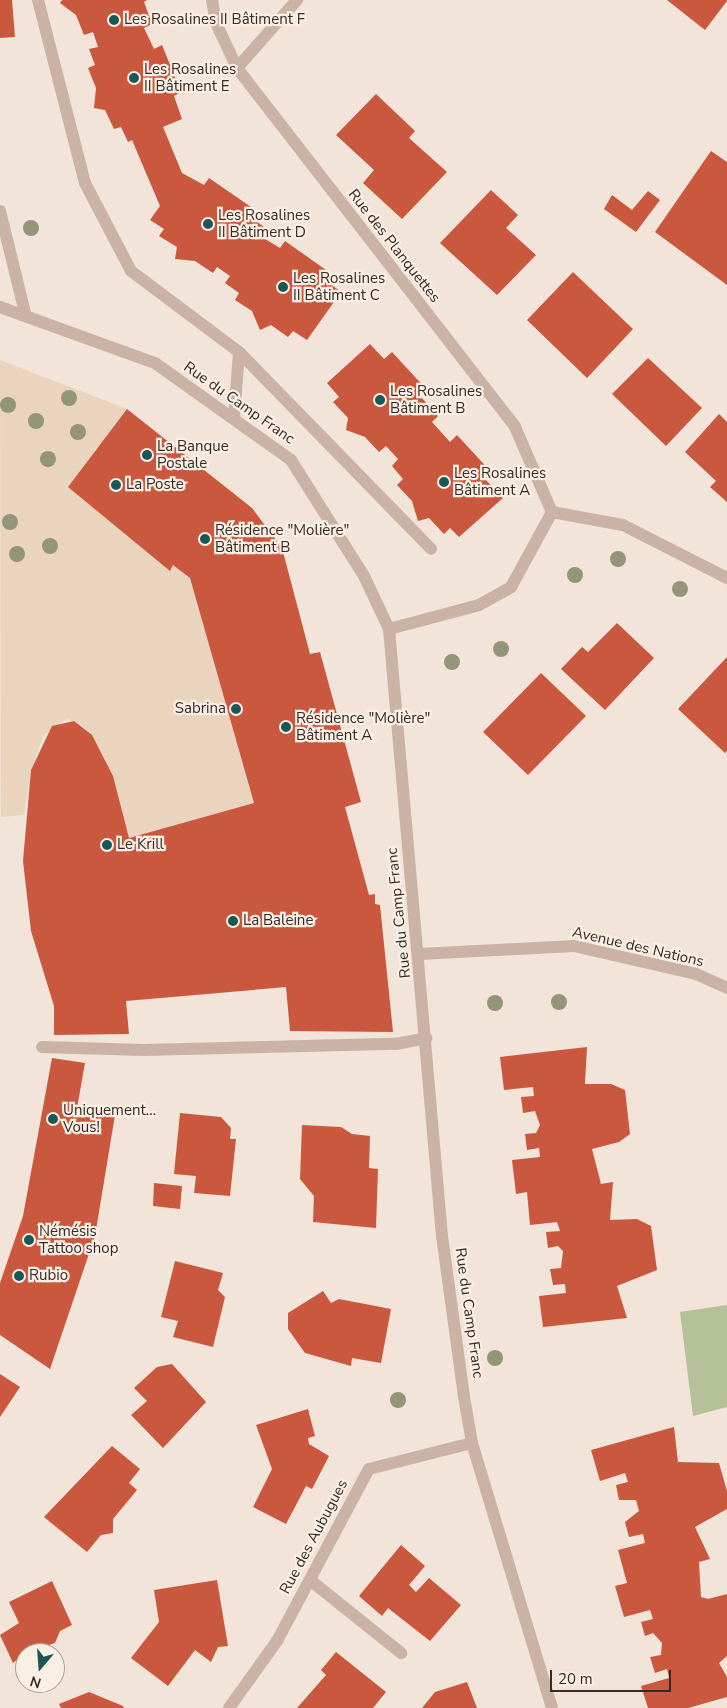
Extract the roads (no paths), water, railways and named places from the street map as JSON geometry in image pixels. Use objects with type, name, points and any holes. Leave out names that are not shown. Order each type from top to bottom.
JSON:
[{"type":"street","points":[[38,0],[85,183],[131,271],[239,352],[430,549]]},
{"type":"street","name":"Rue des Planquettes","points":[[212,0],[216,23],[237,68],[515,427],[552,512]]},
{"type":"street","points":[[237,68],[297,0]]},
{"type":"street","points":[[0,211],[25,313]]},
{"type":"street","name":"Rue du Camp Franc","points":[[0,307],[25,313],[155,363],[291,460],[364,576],[389,629],[420,954],[442,1236],[472,1443],[552,1708]]},
{"type":"street","points":[[234,420],[239,352]]},
{"type":"street","points":[[389,629],[480,605],[511,587],[552,512],[623,525],[727,578]]},
{"type":"street","name":"Avenue des Nations","points":[[420,954],[574,946],[696,974],[727,988]]},
{"type":"street","points":[[42,1047],[366,1045],[426,1038]]},
{"type":"street","name":"Rue des Aubugues","points":[[229,1708],[277,1640],[369,1470],[472,1443]]},
{"type":"street","points":[[310,1580],[401,1653]]},
{"type":"place","name":"Les Rosalines II Bâtiment F","points":[[114,20]]},
{"type":"place","name":"Les Rosalines II Bâtiment E","points":[[134,78]]},
{"type":"place","name":"Les Rosalines II Bâtiment D","points":[[208,224]]},
{"type":"place","name":"Les Rosalines II Bâtiment C","points":[[283,287]]},
{"type":"place","name":"Les Rosalines Bâtiment B","points":[[380,400]]},
{"type":"place","name":"La Banque Postale","points":[[147,455]]},
{"type":"place","name":"Les Rosalines Bâtiment A","points":[[444,482]]},
{"type":"place","name":"La Poste","points":[[116,485]]},
{"type":"place","name":"Résidence \"Molière\" Bâtiment B","points":[[205,539]]},
{"type":"place","name":"Sabrina","points":[[236,709]]},
{"type":"place","name":"Résidence \"Molière\" Bâtiment A","points":[[286,727]]},
{"type":"place","name":"Le Krill","points":[[107,845]]},
{"type":"place","name":"La Baleine","points":[[233,921]]},
{"type":"place","name":"Uniquement... Vous!","points":[[53,1119]]},
{"type":"place","name":"Némésis Tattoo shop","points":[[29,1240]]},
{"type":"place","name":"Rubio","points":[[19,1276]]}]
